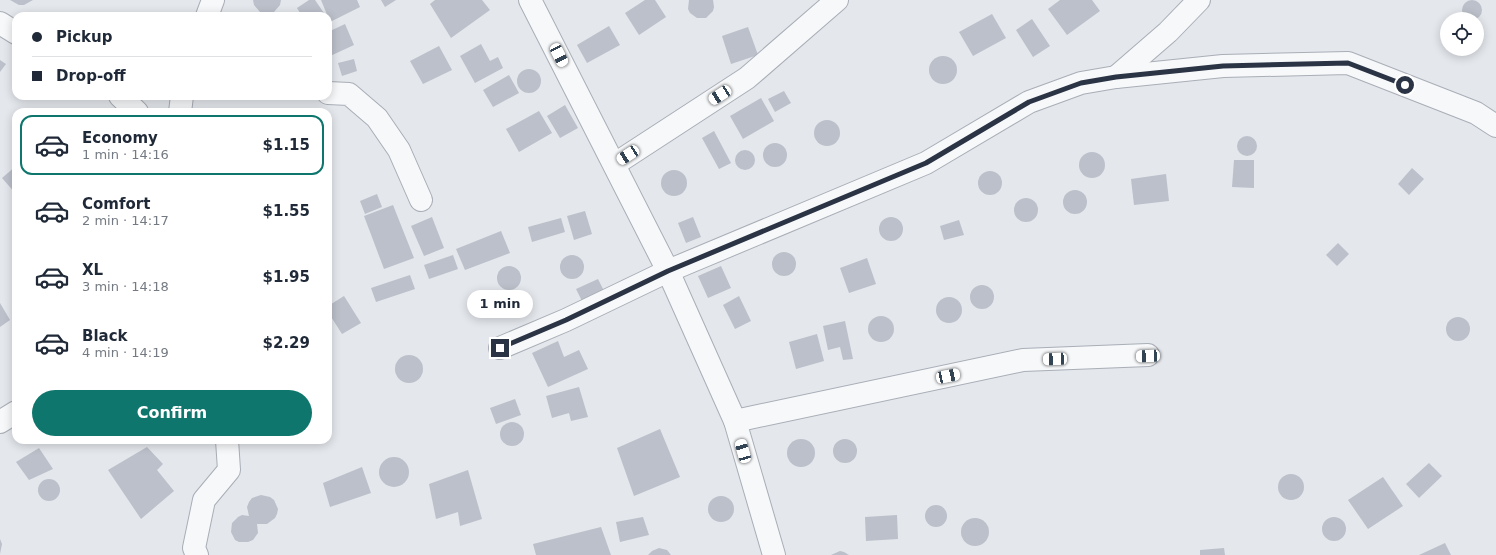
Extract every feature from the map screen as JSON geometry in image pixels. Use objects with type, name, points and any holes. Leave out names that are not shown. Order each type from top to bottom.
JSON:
[{"type":"street","points":[[209,12],[214,0]]},
{"type":"street","points":[[530,0],[615,164],[668,271],[735,421],[774,555]]},
{"type":"street","points":[[615,164],[747,78],[837,0]]},
{"type":"street","points":[[1116,77],[1168,32],[1199,0]]},
{"type":"street","points":[[0,23],[12,30]]},
{"type":"street","points":[[500,348],[566,320],[668,271],[926,163],[1029,102],[1081,83],[1116,77],[1223,66],[1348,63],[1476,113],[1496,126]]},
{"type":"street","points":[[332,93],[349,94],[377,118],[399,150],[422,200]]},
{"type":"street","points":[[124,100],[133,108]]},
{"type":"street","points":[[735,421],[1024,360],[1148,356]]},
{"type":"street","points":[[0,422],[12,414]]},
{"type":"street","points":[[197,555],[194,548],[204,500],[229,470],[227,444]]},
{"type":"building","points":[[10,0],[33,0],[24,5],[19,5]]},
{"type":"building","points":[[253,0],[281,0],[280,5],[274,12],[260,12],[254,5]]},
{"type":"building","points":[[309,0],[315,0],[323,12],[300,12],[297,8]]},
{"type":"building","points":[[321,0],[357,0],[360,7],[332,21],[332,12],[326,12]]},
{"type":"building","points":[[381,0],[396,0],[385,7]]},
{"type":"building","points":[[435,0],[482,0],[490,10],[451,38],[430,4]]},
{"type":"building","points":[[645,0],[655,0],[666,17],[639,35],[625,13]]},
{"type":"building","points":[[689,0],[713,0],[713,11],[706,18],[697,18],[690,13],[688,9]]},
{"type":"building","points":[[1060,0],[1092,0],[1100,11],[1067,35],[1048,9]]},
{"type":"building","points":[[1468,1],[1476,1],[1481,6],[1482,12],[1462,12],[1463,6]]},
{"type":"building","points":[[992,14],[1006,38],[973,56],[959,32]]},
{"type":"building","points":[[1032,19],[1050,46],[1033,57],[1016,30]]},
{"type":"building","points":[[345,24],[354,45],[332,55],[332,30]]},
{"type":"building","points":[[609,26],[620,45],[587,63],[577,45]]},
{"type":"building","points":[[748,27],[758,55],[731,64],[722,36]]},
{"type":"building","points":[[481,44],[490,61],[498,57],[503,68],[475,83],[460,56]]},
{"type":"building","points":[[439,46],[452,70],[423,84],[410,61]]},
{"type":"building","points":[[943,56],[949,57],[953,60],[956,64],[956,76],[953,80],[949,83],[943,84],[937,83],[933,80],[930,76],[929,70],[930,64],[933,60],[937,57]]},
{"type":"building","points":[[354,59],[357,71],[342,76],[338,63]]},
{"type":"building","points":[[0,60],[6,64],[0,72]]},
{"type":"building","points":[[529,69],[534,70],[540,76],[540,86],[534,92],[529,93],[524,92],[518,86],[517,81],[518,76],[524,70]]},
{"type":"building","points":[[509,75],[519,93],[493,107],[483,90]]},
{"type":"building","points":[[784,91],[791,103],[775,112],[768,99]]},
{"type":"building","points":[[761,98],[774,121],[743,139],[730,116]]},
{"type":"building","points":[[565,105],[578,128],[560,138],[547,116]]},
{"type":"building","points":[[539,111],[552,133],[519,152],[506,129]]},
{"type":"building","points":[[827,120],[836,124],[840,133],[836,142],[827,146],[818,142],[814,133],[818,124]]},
{"type":"building","points":[[714,131],[731,163],[719,169],[702,138]]},
{"type":"building","points":[[1247,136],[1254,139],[1257,146],[1254,153],[1247,156],[1240,153],[1237,146],[1240,139]]},
{"type":"building","points":[[775,143],[780,144],[786,150],[786,160],[780,166],[775,167],[770,166],[764,160],[763,155],[764,150],[770,144]]},
{"type":"building","points":[[741,150],[749,150],[755,156],[755,164],[749,170],[741,170],[735,164],[735,156]]},
{"type":"building","points":[[1092,152],[1101,156],[1105,165],[1101,174],[1092,178],[1083,174],[1079,165],[1083,156]]},
{"type":"building","points":[[1234,160],[1254,160],[1254,188],[1232,187]]},
{"type":"building","points":[[1412,168],[1424,179],[1409,195],[1398,184]]},
{"type":"building","points":[[12,169],[12,189],[2,178]]},
{"type":"building","points":[[674,170],[683,174],[687,183],[683,192],[674,196],[665,192],[661,183],[665,174]]},
{"type":"building","points":[[990,171],[995,172],[1001,178],[1001,188],[995,194],[990,195],[985,194],[979,188],[978,183],[979,178],[985,172]]},
{"type":"building","points":[[1166,174],[1169,201],[1134,205],[1131,179]]},
{"type":"building","points":[[1075,190],[1080,191],[1086,197],[1086,207],[1080,213],[1075,214],[1070,213],[1064,207],[1063,202],[1064,197],[1070,191]]},
{"type":"building","points":[[377,194],[382,207],[365,214],[360,201]]},
{"type":"building","points":[[1026,198],[1035,201],[1038,210],[1035,219],[1026,222],[1017,219],[1014,210],[1017,201]]},
{"type":"building","points":[[393,205],[414,258],[384,269],[364,216]]},
{"type":"building","points":[[585,211],[592,234],[574,240],[567,216]]},
{"type":"building","points":[[432,217],[444,248],[424,256],[411,226]]},
{"type":"building","points":[[693,217],[701,237],[686,243],[678,223]]},
{"type":"building","points":[[891,217],[899,221],[903,229],[899,237],[891,241],[883,237],[879,229],[883,221]]},
{"type":"building","points":[[561,218],[565,232],[532,242],[528,227]]},
{"type":"building","points":[[959,220],[964,235],[944,240],[940,226]]},
{"type":"building","points":[[501,231],[510,253],[465,270],[456,249]]},
{"type":"building","points":[[1338,243],[1349,254],[1337,266],[1326,255]]},
{"type":"building","points":[[784,252],[793,255],[796,264],[793,273],[784,276],[775,273],[772,264],[775,255]]},
{"type":"building","points":[[453,255],[458,269],[429,279],[424,265]]},
{"type":"building","points":[[572,255],[577,256],[583,262],[583,272],[577,278],[572,279],[567,278],[561,272],[560,267],[561,262],[567,256]]},
{"type":"building","points":[[867,258],[876,284],[849,293],[840,268]]},
{"type":"building","points":[[509,266],[517,270],[521,278],[517,286],[509,290],[501,286],[497,278],[501,270]]},
{"type":"building","points":[[721,266],[731,288],[708,298],[698,276]]},
{"type":"building","points":[[410,275],[415,289],[376,302],[371,288]]},
{"type":"building","points":[[598,279],[605,293],[583,303],[576,289]]},
{"type":"building","points":[[982,285],[991,288],[994,297],[991,306],[982,309],[973,306],[970,297],[973,288]]},
{"type":"building","points":[[344,296],[361,323],[342,334],[332,318],[332,304]]},
{"type":"building","points":[[739,296],[751,321],[735,329],[723,305]]},
{"type":"building","points":[[949,297],[958,301],[962,310],[958,319],[949,323],[940,319],[936,310],[940,301]]},
{"type":"building","points":[[0,303],[10,320],[0,327]]},
{"type":"building","points":[[881,316],[890,320],[894,329],[890,338],[881,342],[872,338],[868,329],[872,320]]},
{"type":"building","points":[[1458,317],[1467,320],[1470,329],[1467,338],[1458,341],[1449,338],[1446,329],[1449,320]]},
{"type":"building","points":[[845,321],[853,359],[843,360],[840,347],[828,350],[823,326]]},
{"type":"building","points":[[817,334],[824,361],[796,369],[789,342]]},
{"type":"building","points":[[558,341],[564,357],[579,350],[588,369],[548,387],[532,353]]},
{"type":"building","points":[[409,355],[419,359],[423,369],[419,379],[409,383],[399,379],[395,369],[399,359]]},
{"type":"building","points":[[579,387],[588,417],[571,421],[569,413],[552,418],[546,396]]},
{"type":"building","points":[[515,399],[521,415],[496,424],[490,408]]},
{"type":"building","points":[[512,422],[521,425],[524,434],[521,443],[512,446],[503,443],[500,434],[503,425]]},
{"type":"building","points":[[660,429],[680,477],[634,496],[617,448]]},
{"type":"building","points":[[801,439],[811,443],[815,453],[811,463],[801,467],[791,463],[787,453],[791,443]]},
{"type":"building","points":[[845,439],[854,442],[857,451],[854,460],[845,463],[836,460],[833,451],[836,442]]},
{"type":"building","points":[[147,447],[163,464],[157,470],[174,491],[141,519],[108,470]]},
{"type":"building","points":[[39,448],[53,469],[29,480],[16,462]]},
{"type":"building","points":[[394,457],[405,461],[409,472],[405,483],[394,487],[383,483],[379,472],[383,461]]},
{"type":"building","points":[[1429,463],[1442,476],[1419,498],[1406,484]]},
{"type":"building","points":[[362,467],[371,493],[330,507],[323,483]]},
{"type":"building","points":[[468,470],[482,519],[460,526],[458,512],[436,519],[429,484]]},
{"type":"building","points":[[1291,474],[1300,478],[1304,487],[1300,496],[1291,500],[1282,496],[1278,487],[1282,478]]},
{"type":"building","points":[[1383,477],[1403,506],[1368,529],[1348,500]]},
{"type":"building","points":[[49,479],[53,480],[59,486],[59,494],[53,500],[49,501],[45,500],[39,494],[38,490],[39,486],[45,480]]},
{"type":"building","points":[[261,495],[270,497],[274,500],[278,509],[275,518],[267,524],[257,524],[258,533],[253,540],[248,542],[239,542],[235,540],[231,532],[232,523],[242,515],[249,516],[247,507],[249,502],[252,498]]},
{"type":"building","points":[[721,496],[730,500],[734,509],[730,518],[721,522],[712,518],[708,509],[712,500]]},
{"type":"building","points":[[936,505],[944,508],[947,516],[944,524],[936,527],[928,524],[925,516],[928,508]]},
{"type":"building","points":[[897,515],[898,539],[866,541],[865,517]]},
{"type":"building","points":[[643,517],[649,535],[620,542],[616,522]]},
{"type":"building","points":[[1334,517],[1343,520],[1346,529],[1343,538],[1334,541],[1325,538],[1322,529],[1325,520]]},
{"type":"building","points":[[975,518],[985,522],[989,532],[985,542],[975,546],[965,542],[961,532],[965,522]]},
{"type":"building","points":[[601,527],[611,555],[536,555],[533,544]]},
{"type":"building","points":[[0,539],[2,544],[0,554]]},
{"type":"building","points":[[1445,543],[1451,555],[1419,555]]},
{"type":"building","points":[[659,548],[667,550],[671,555],[648,555],[652,551]]},
{"type":"building","points":[[1224,548],[1225,555],[1200,555],[1200,550]]},
{"type":"building","points":[[840,551],[849,555],[831,555]]},
{"type":"route","points":[[500,348],[566,320],[668,271],[926,163],[1029,102],[1081,83],[1116,77],[1223,66],[1348,63],[1405,85]]}]
